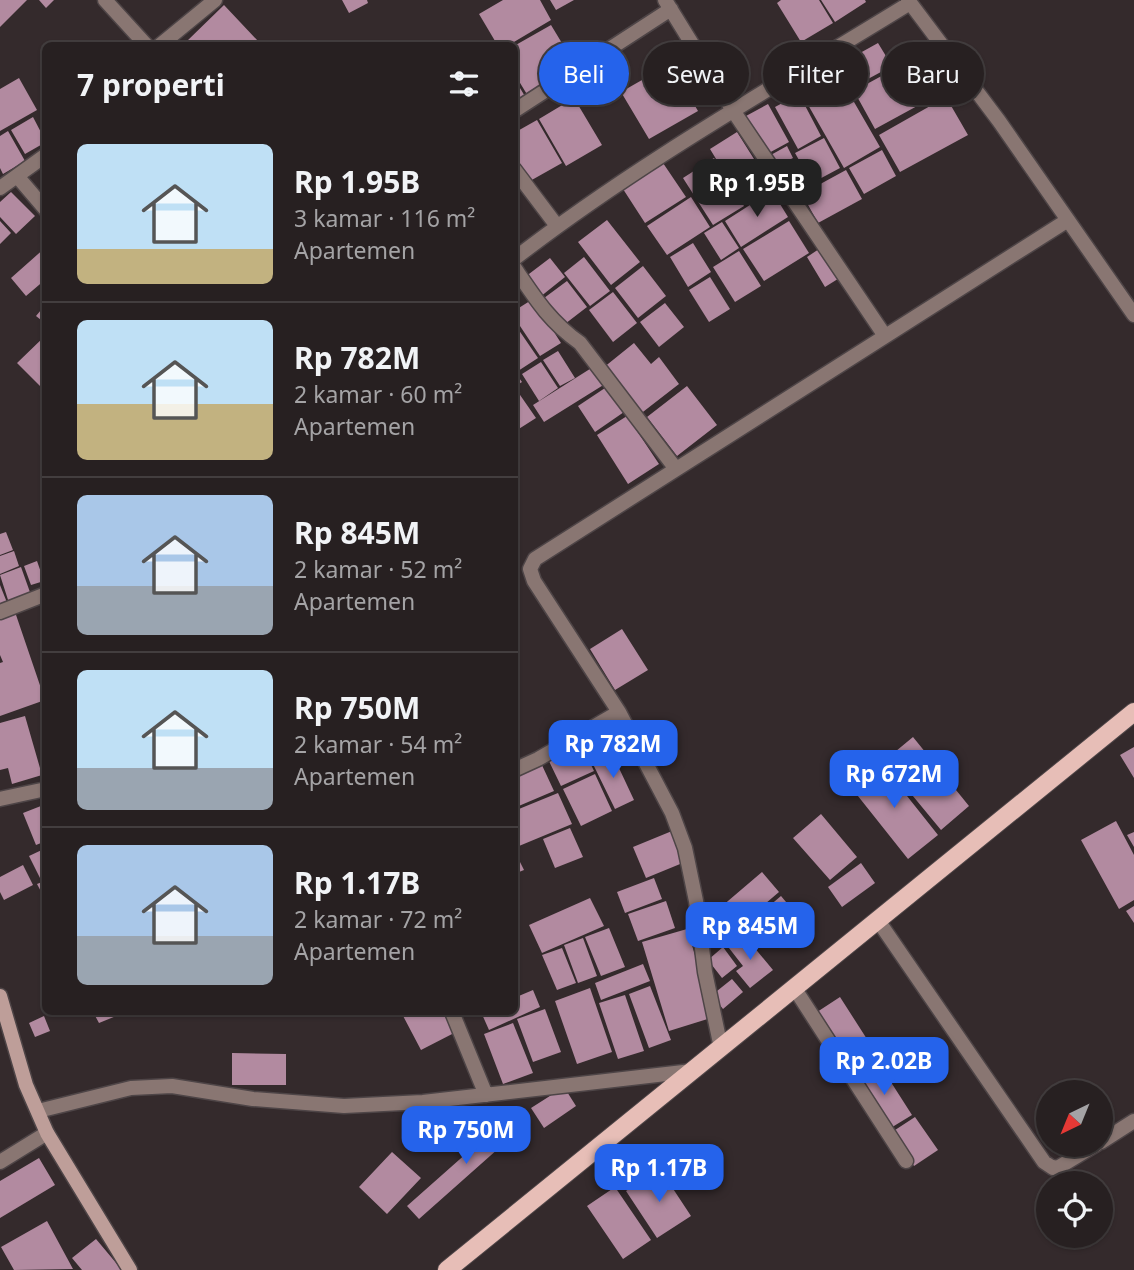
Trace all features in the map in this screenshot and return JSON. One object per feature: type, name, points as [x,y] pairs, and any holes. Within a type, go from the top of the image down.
[{"type":"main road","points":[[447,1270],[1134,712]]},
{"type":"main road","points":[[0,996],[26,1086],[47,1133],[130,1270]]},
{"type":"street","points":[[105,0],[143,42]]},
{"type":"street","points":[[164,42],[215,0]]},
{"type":"street","points":[[518,256],[627,178],[909,1],[999,121],[1134,315]]},
{"type":"street","points":[[518,108],[668,5],[734,112],[885,336]]},
{"type":"street","points":[[0,188],[42,158]]},
{"type":"street","points":[[518,174],[557,226]]},
{"type":"street","points":[[17,176],[42,205]]},
{"type":"street","points":[[721,1048],[705,972],[696,901],[685,848],[672,813],[619,712],[540,592],[530,569],[535,559],[1068,220]]},
{"type":"street","points":[[518,273],[559,329],[580,343],[676,469]]},
{"type":"street","points":[[0,612],[42,596]]},
{"type":"street","points":[[518,768],[619,712]]},
{"type":"street","points":[[0,799],[42,790]]},
{"type":"street","points":[[877,919],[1036,1150]]},
{"type":"street","points":[[795,989],[906,1161]]},
{"type":"street","points":[[454,1015],[486,1095]]},
{"type":"street","points":[[38,1111],[131,1088],[172,1086],[253,1099],[344,1106],[423,1102],[693,1071]]},
{"type":"street","points":[[1113,1134],[1134,1121]]},
{"type":"street","points":[[0,1162],[47,1133]]},
{"type":"street","points":[[1041,1157],[1053,1168],[1076,1157]]},
{"type":"building","points":[[0,0],[27,0],[0,27]]},
{"type":"building","points":[[39,0],[54,0],[46,8]]},
{"type":"building","points":[[342,0],[367,0],[368,3],[349,13]]},
{"type":"building","points":[[503,0],[540,0],[551,20],[514,42],[496,42],[479,14]]},
{"type":"building","points":[[550,0],[574,0],[556,10]]},
{"type":"building","points":[[781,0],[819,0],[833,23],[801,42],[777,3]]},
{"type":"building","points":[[821,0],[865,0],[866,2],[835,22]]},
{"type":"building","points":[[224,5],[258,41],[257,42],[186,42]]},
{"type":"building","points":[[551,25],[561,42],[539,42],[539,90],[528,96],[518,80],[518,44]]},
{"type":"building","points":[[878,43],[882,50],[882,71],[868,79],[868,49]]},
{"type":"building","points":[[882,76],[882,105],[919,105],[875,129],[862,105],[868,105],[868,83]]},
{"type":"building","points":[[19,78],[37,110],[0,131],[0,89]]},
{"type":"building","points":[[643,79],[643,105],[695,105],[698,111],[649,139],[629,105],[629,87]]},
{"type":"building","points":[[518,85],[526,98],[518,102]]},
{"type":"building","points":[[562,105],[578,105],[602,145],[566,166],[539,119]]},
{"type":"building","points":[[769,105],[789,142],[767,154],[746,116]]},
{"type":"building","points":[[805,105],[821,136],[798,149],[775,107]]},
{"type":"building","points":[[808,105],[856,105],[880,147],[844,168]]},
{"type":"building","points":[[932,105],[951,105],[968,135],[900,172],[879,135]]},
{"type":"building","points":[[33,117],[42,134],[42,144],[25,154],[11,130]]},
{"type":"building","points":[[537,120],[562,163],[530,181],[518,161],[518,131]]},
{"type":"building","points":[[8,131],[25,161],[3,174],[0,168],[0,136]]},
{"type":"building","points":[[737,132],[754,159],[727,177],[710,149]]},
{"type":"building","points":[[824,138],[840,168],[812,183],[795,153]]},
{"type":"building","points":[[787,146],[793,158],[775,167],[769,156]]},
{"type":"building","points":[[882,150],[896,176],[864,194],[849,168]]},
{"type":"building","points":[[714,158],[744,206],[713,225],[683,178]]},
{"type":"building","points":[[663,163],[686,197],[645,223],[623,189]]},
{"type":"building","points":[[755,163],[771,189],[746,205],[729,179]]},
{"type":"building","points":[[846,170],[862,199],[818,223],[802,194]]},
{"type":"building","points":[[772,191],[788,217],[741,247],[725,221]]},
{"type":"building","points":[[11,192],[35,216],[16,234],[0,217],[0,202]]},
{"type":"building","points":[[691,197],[710,227],[667,255],[647,226]]},
{"type":"building","points":[[607,220],[640,262],[611,285],[578,242]]},
{"type":"building","points":[[0,221],[11,233],[0,244]]},
{"type":"building","points":[[789,221],[809,253],[764,281],[743,249]]},
{"type":"building","points":[[722,222],[739,248],[721,260],[704,233]]},
{"type":"building","points":[[693,243],[711,272],[688,287],[670,257]]},
{"type":"building","points":[[822,247],[841,277],[825,287],[807,257]]},
{"type":"building","points":[[42,251],[42,282],[26,296],[11,278]]},
{"type":"building","points":[[739,251],[761,286],[735,302],[713,267]]},
{"type":"building","points":[[584,257],[610,291],[590,306],[564,273]]},
{"type":"building","points":[[550,258],[565,277],[540,297],[525,277]]},
{"type":"building","points":[[643,266],[666,296],[638,318],[615,288]]},
{"type":"building","points":[[710,277],[730,309],[709,322],[689,290]]},
{"type":"building","points":[[567,281],[587,307],[561,327],[540,301]]},
{"type":"building","points":[[613,292],[637,323],[613,342],[589,310]]},
{"type":"building","points":[[533,299],[561,343],[540,356],[518,323],[518,308]]},
{"type":"building","points":[[665,303],[684,327],[659,347],[640,322]]},
{"type":"building","points":[[42,309],[42,321],[36,316]]},
{"type":"building","points":[[518,329],[538,358],[518,371]]},
{"type":"building","points":[[42,339],[42,388],[17,363]]},
{"type":"building","points":[[634,343],[651,364],[659,357],[679,384],[639,415],[603,368]]},
{"type":"building","points":[[558,351],[575,378],[560,386],[543,360]]},
{"type":"building","points":[[541,362],[558,388],[539,401],[522,374]]},
{"type":"building","points":[[593,367],[605,384],[544,422],[533,405]]},
{"type":"building","points":[[608,386],[624,412],[595,432],[578,406]]},
{"type":"building","points":[[687,386],[717,425],[677,456],[647,417]]},
{"type":"building","points":[[518,392],[536,418],[518,429]]},
{"type":"building","points":[[627,416],[659,464],[628,484],[597,435]]},
{"type":"building","points":[[6,532],[13,550],[0,555],[0,534]]},
{"type":"building","points":[[14,551],[19,566],[0,574],[0,556]]},
{"type":"building","points":[[37,561],[42,582],[31,585],[24,566]]},
{"type":"building","points":[[21,567],[31,595],[9,603],[0,575]]},
{"type":"building","points":[[0,585],[8,605],[0,608]]},
{"type":"building","points":[[14,609],[42,691],[42,701],[0,716],[0,663],[3,662],[0,655],[0,614]]},
{"type":"building","points":[[622,629],[648,670],[615,690],[590,649]]},
{"type":"building","points":[[25,716],[42,775],[12,784],[8,768],[0,770],[0,723]]},
{"type":"building","points":[[913,737],[969,806],[941,830],[884,761]]},
{"type":"building","points":[[580,742],[594,771],[561,786],[547,757]]},
{"type":"building","points":[[1134,747],[1134,778],[1120,755]]},
{"type":"building","points":[[611,751],[634,800],[615,809],[591,760]]},
{"type":"building","points":[[880,762],[938,835],[908,859],[850,786]]},
{"type":"building","points":[[541,763],[554,791],[518,806],[518,772]]},
{"type":"building","points":[[595,774],[612,811],[581,826],[563,789]]},
{"type":"building","points":[[558,793],[572,824],[519,846],[518,809]]},
{"type":"building","points":[[42,806],[42,843],[36,845],[23,813]]},
{"type":"building","points":[[821,814],[857,857],[830,880],[793,838]]},
{"type":"building","points":[[1116,821],[1134,855],[1134,900],[1119,909],[1081,840]]},
{"type":"building","points":[[570,828],[583,857],[555,868],[543,839]]},
{"type":"building","points":[[672,831],[685,862],[646,878],[633,847]]},
{"type":"building","points":[[1134,832],[1134,847],[1127,835]]},
{"type":"building","points":[[42,850],[42,882],[29,856]]},
{"type":"building","points":[[518,858],[524,870],[518,872]]},
{"type":"building","points":[[861,863],[875,883],[842,907],[828,887]]},
{"type":"building","points":[[23,865],[33,885],[4,900],[0,892],[0,877]]},
{"type":"building","points":[[762,872],[779,892],[718,944],[701,924]]},
{"type":"building","points":[[654,878],[662,899],[625,913],[617,892]]},
{"type":"building","points":[[781,896],[797,915],[760,948],[743,928]]},
{"type":"building","points":[[590,898],[604,926],[542,953],[529,925]]},
{"type":"building","points":[[666,901],[675,928],[638,941],[628,914]]},
{"type":"building","points":[[1134,906],[1134,923],[1126,911]]},
{"type":"building","points":[[609,928],[625,967],[601,976],[585,937]]},
{"type":"building","points":[[687,929],[714,1017],[669,1031],[642,942]]},
{"type":"building","points":[[744,935],[773,970],[750,988],[736,971],[743,966],[729,948]]},
{"type":"building","points":[[583,938],[597,976],[578,983],[564,945]]},
{"type":"building","points":[[723,947],[737,966],[722,978],[708,960]]},
{"type":"building","points":[[562,948],[576,983],[557,990],[542,955]]},
{"type":"building","points":[[643,964],[650,981],[601,1000],[595,983]]},
{"type":"building","points":[[732,979],[743,992],[723,1009],[712,995]]},
{"type":"building","points":[[650,986],[671,1040],[649,1048],[629,994]]},
{"type":"building","points":[[590,988],[612,1052],[577,1064],[555,1001]]},
{"type":"building","points":[[533,990],[540,1007],[489,1030],[482,1015],[518,1015],[518,996]]},
{"type":"building","points":[[625,995],[644,1051],[618,1059],[599,1003]]},
{"type":"building","points":[[840,997],[881,1061],[855,1077],[814,1014]]},
{"type":"building","points":[[545,1009],[561,1052],[533,1062],[517,1019]]},
{"type":"building","points":[[95,1015],[119,1015],[99,1023]]},
{"type":"building","points":[[403,1015],[448,1015],[456,1032],[421,1050]]},
{"type":"building","points":[[44,1016],[50,1031],[35,1037],[29,1023]]},
{"type":"building","points":[[513,1023],[533,1073],[503,1084],[484,1034]]},
{"type":"building","points":[[232,1053],[286,1054],[286,1085],[232,1085]]},
{"type":"building","points":[[880,1065],[912,1115],[889,1129],[857,1080]]},
{"type":"building","points":[[564,1087],[576,1106],[544,1128],[531,1108]]},
{"type":"building","points":[[513,1112],[525,1125],[419,1219],[407,1206]]},
{"type":"building","points":[[915,1117],[938,1150],[914,1166],[892,1132]]},
{"type":"building","points":[[392,1152],[421,1178],[387,1214],[359,1187]]},
{"type":"building","points":[[39,1158],[55,1185],[0,1218],[0,1181]]},
{"type":"building","points":[[660,1169],[691,1216],[657,1238],[626,1191]]},
{"type":"building","points":[[615,1187],[651,1240],[623,1259],[587,1206]]},
{"type":"building","points":[[47,1221],[73,1269],[14,1270],[1,1247]]},
{"type":"building","points":[[96,1239],[122,1270],[82,1270],[72,1258]]}]
